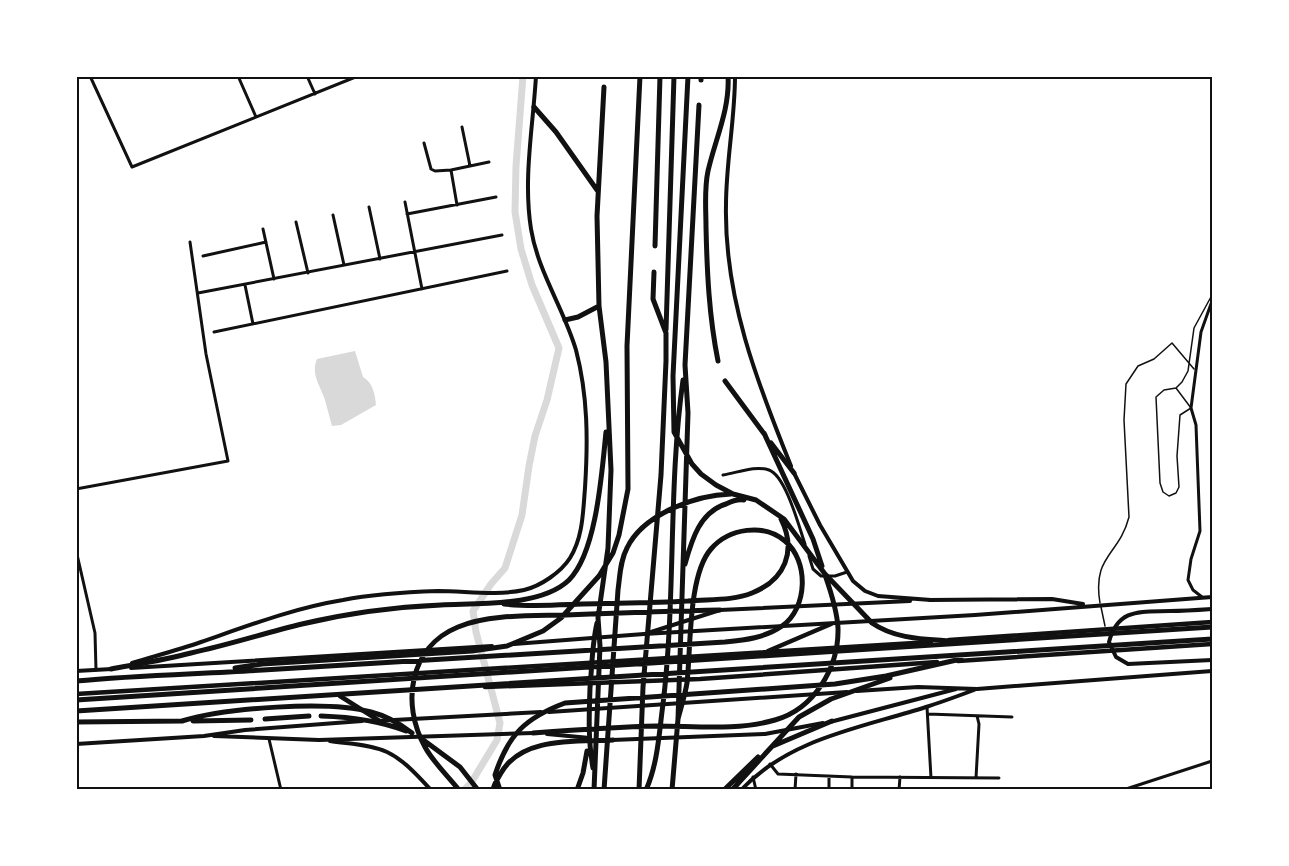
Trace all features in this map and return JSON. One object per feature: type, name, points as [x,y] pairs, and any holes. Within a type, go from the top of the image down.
[{"type":"highway","points":[[222,671],[262,664],[490,650],[526,640],[543,631],[561,618],[599,576],[613,553],[624,519],[628,489],[627,346],[640,76]]},
{"type":"highway","points":[[655,246],[660,76]]},
{"type":"highway","points":[[639,789],[643,687],[661,475],[674,76]]},
{"type":"highway","points":[[688,76],[673,376],[674,432],[692,464],[716,485],[733,494],[756,500],[784,519],[825,574],[863,615],[881,629],[902,636],[976,642]]},
{"type":"highway","points":[[718,361],[707,284],[705,194],[708,171],[725,106],[728,76]]},
{"type":"highway","points":[[577,789],[583,773],[588,745],[592,643],[608,549],[611,470],[606,362],[599,306],[597,190],[604,87]]},
{"type":"highway","points":[[646,789],[656,760],[668,661],[676,465],[685,365],[699,105]]},
{"type":"highway","points":[[534,106],[556,132],[597,190]]},
{"type":"highway","points":[[654,272],[653,299],[666,333]]},
{"type":"highway","points":[[565,320],[578,317],[599,306]]},
{"type":"highway","points":[[672,789],[678,719],[688,413],[685,365]]},
{"type":"highway","points":[[725,381],[794,473]]},
{"type":"highway","points":[[496,603],[549,592],[568,581],[580,564],[593,523],[608,415]]},
{"type":"highway","points":[[533,732],[623,727],[736,727],[776,720],[793,713],[809,700],[828,674],[835,653],[838,629],[836,610],[813,539],[764,433]]},
{"type":"highway","points":[[604,789],[618,590],[621,565],[627,547],[644,528],[676,507],[694,499],[733,494]]},
{"type":"highway","points":[[111,669],[191,654],[302,624],[398,607],[496,603],[531,606],[712,599],[750,594],[766,586],[779,575],[787,561],[789,544],[787,531],[781,519],[768,508],[747,501],[739,499],[714,507],[701,522],[682,573]]},
{"type":"highway","points":[[76,681],[222,671],[262,670],[657,646],[668,646],[680,645],[691,645],[748,640],[768,634],[784,625],[800,602],[802,569],[786,542],[772,533],[758,529],[742,530],[726,537],[711,549],[701,567],[695,590],[692,626],[691,637],[690,649],[687,684],[678,719]]},
{"type":"highway","points":[[459,789],[425,748],[411,705],[413,681],[420,663],[428,650],[442,637],[457,627],[485,620],[524,616],[720,610]]},
{"type":"highway","points":[[593,789],[600,646],[598,618]]},
{"type":"highway","points":[[765,652],[831,624]]},
{"type":"highway","points":[[76,700],[1212,625]]},
{"type":"highway","points":[[76,694],[1212,625]]},
{"type":"highway","points":[[76,712],[1212,639]]},
{"type":"highway","points":[[76,712],[486,687],[512,688],[816,672],[1212,644]]},
{"type":"highway","points":[[500,789],[495,776],[506,746],[526,723],[543,711],[565,703],[835,684],[906,672],[978,655]]},
{"type":"highway","points":[[732,789],[799,717],[831,699],[906,672]]},
{"type":"highway","points":[[340,696],[378,720]]},
{"type":"highway","points":[[182,721],[254,710],[335,707],[360,709],[386,717],[412,733],[460,767],[483,789]]},
{"type":"highway","points":[[265,719],[309,716]]},
{"type":"highway","points":[[321,716],[375,721],[412,733]]},
{"type":"highway","points":[[76,722],[251,720]]},
{"type":"highway","points":[[724,789],[772,746],[832,721]]},
{"type":"highway","points":[[493,789],[505,764],[538,746],[613,740]]},
{"type":"highway","points":[[588,745],[593,771],[593,789]]},
{"type":"highway","points":[[460,767],[478,789]]},
{"type":"main road","points":[[111,669],[197,644],[272,617],[343,599],[436,591],[525,590],[545,581],[560,570],[574,551],[582,525],[587,423],[584,387],[576,351],[537,254],[531,232],[528,202],[536,76]]},
{"type":"main road","points":[[735,76],[726,208],[730,260],[740,324],[759,387],[794,473],[820,525],[853,581],[865,591],[878,596],[931,600]]},
{"type":"main road","points":[[76,671],[494,646],[1212,597]]},
{"type":"main road","points":[[644,634],[720,610],[931,600],[1052,599],[1090,606]]},
{"type":"main road","points":[[1212,609],[1130,614],[1116,624],[1109,642],[1116,657],[1128,664],[1212,660]]},
{"type":"main road","points":[[76,744],[204,736],[245,730],[378,720],[918,687],[977,688],[1212,671]]},
{"type":"main road","points":[[204,736],[319,740],[533,732],[613,740],[765,734],[832,721],[962,688]]},
{"type":"main road","points":[[741,789],[770,764],[804,745],[927,707],[977,688]]},
{"type":"main road","points":[[319,740],[367,746],[386,752],[411,770],[431,789]]},
{"type":"street","points":[[90,76],[132,167],[358,76]]},
{"type":"street","points":[[238,76],[256,117]]},
{"type":"street","points":[[307,76],[315,94]]},
{"type":"street","points":[[462,127],[471,166]]},
{"type":"street","points":[[424,143],[431,169],[435,171],[489,162]]},
{"type":"street","points":[[451,170],[457,205]]},
{"type":"street","points":[[407,214],[496,197]]},
{"type":"street","points":[[405,202],[422,289]]},
{"type":"street","points":[[369,207],[380,259]]},
{"type":"street","points":[[333,215],[344,266]]},
{"type":"street","points":[[296,222],[308,273]]},
{"type":"street","points":[[263,229],[274,279]]},
{"type":"street","points":[[198,293],[502,235]]},
{"type":"street","points":[[76,489],[228,461],[206,354],[190,242]]},
{"type":"street","points":[[202,256],[266,242]]},
{"type":"street","points":[[214,332],[507,271]]},
{"type":"street","points":[[244,285],[253,324]]},
{"type":"street","points":[[1202,597],[1193,590],[1188,580],[1191,559],[1200,531],[1196,425],[1191,408],[1201,332],[1212,301]]},
{"type":"street","points":[[723,475],[759,469],[768,469],[773,472],[785,489],[817,574],[826,578],[847,572]]},
{"type":"street","points":[[76,550],[95,633],[96,670]]},
{"type":"street","points":[[927,707],[931,778]]},
{"type":"street","points":[[928,714],[1012,717]]},
{"type":"street","points":[[976,778],[979,724],[977,716]]},
{"type":"street","points":[[268,738],[280,789]]},
{"type":"street","points":[[1123,789],[1212,761]]},
{"type":"street","points":[[770,764],[778,774],[999,778]]},
{"type":"street","points":[[795,789],[796,774]]},
{"type":"street","points":[[829,776],[829,789]]},
{"type":"street","points":[[753,777],[756,789]]},
{"type":"street","points":[[852,777],[852,789]]},
{"type":"street","points":[[899,789],[900,777]]},
{"type":"lane","points":[[1176,388],[1191,408],[1180,415],[1177,456],[1179,487],[1176,494],[1169,496],[1163,492],[1160,483],[1156,397],[1164,390],[1176,388],[1186,375],[1193,333],[1212,295]]},
{"type":"lane","points":[[1109,642],[1098,580],[1102,563],[1126,528],[1129,517],[1125,384],[1133,371],[1154,359],[1172,343],[1195,371]]},
{"type":"shaded area","points":[[355,351],[363,377],[373,389],[376,405],[341,425],[332,426],[316,378],[315,364],[317,359]]},
{"type":"waterway","points":[[464,790],[471,783],[497,740],[500,723],[476,632],[473,611],[505,568],[522,515],[535,436],[547,400],[559,348],[532,285],[521,249],[515,212],[523,76]]}]
